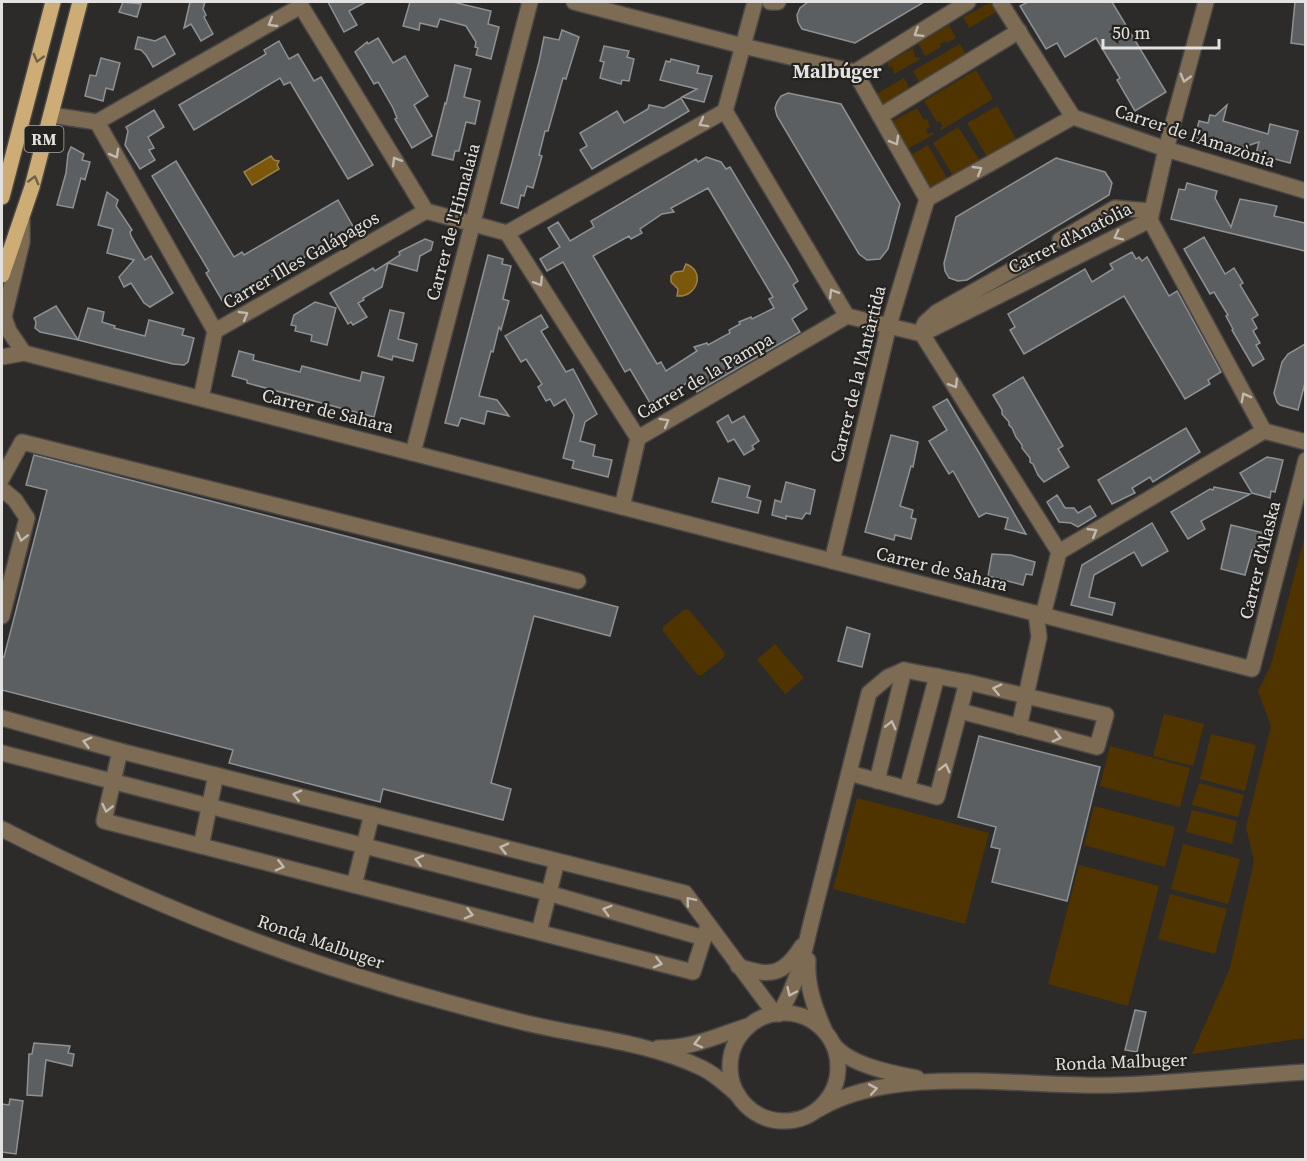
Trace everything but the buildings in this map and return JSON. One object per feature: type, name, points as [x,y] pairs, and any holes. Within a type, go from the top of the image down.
[{"type":"main road","name":"RM","points":[[2,197],[53,2]]},
{"type":"main road","name":"RM","points":[[2,275],[22,218],[80,2]]},
{"type":"street","name":"Carrer de l'Himalaia","points":[[413,453],[530,2]]},
{"type":"street","points":[[574,2],[743,46],[855,72],[968,2]]},
{"type":"street","points":[[51,115],[97,122],[302,4],[426,211],[507,233],[725,111],[755,2]]},
{"type":"street","points":[[770,2],[778,2]]},
{"type":"street","points":[[855,72],[927,198],[1074,117],[1000,2]]},
{"type":"street","points":[[1060,240],[1115,208],[1150,215],[1206,2]]},
{"type":"street","points":[[880,116],[1019,31]]},
{"type":"street","points":[[725,111],[847,316],[921,334],[1059,552],[1019,727]]},
{"type":"street","name":"Carrer de l'Amazònia","points":[[1074,117],[1166,149],[1305,191]]},
{"type":"street","name":"Carrer Illes Galápagos","points":[[97,122],[215,331],[426,211]]},
{"type":"street","name":"Carrer de la l'Antàrtida","points":[[832,561],[889,325],[927,198]]},
{"type":"street","name":"Carrer d'Anatòlia","points":[[921,334],[1150,215],[1264,431]]},
{"type":"street","points":[[22,218],[22,242],[4,317],[9,332],[24,353]]},
{"type":"street","name":"Carrer de la Pampa","points":[[507,233],[638,438],[847,316]]},
{"type":"street","points":[[921,334],[925,323],[937,312],[1028,261]]},
{"type":"street","points":[[201,398],[215,331]]},
{"type":"street","name":"Carrer de Sahara","points":[[2,357],[24,353],[1252,669]]},
{"type":"street","points":[[1059,552],[1264,431],[1305,442]]},
{"type":"street","points":[[622,507],[638,438]]},
{"type":"street","points":[[2,478],[22,442],[578,581]]},
{"type":"street","name":"Carrer d'Alaska","points":[[1252,669],[1305,460]]},
{"type":"street","points":[[2,489],[15,500],[27,518],[2,616]]},
{"type":"street","points":[[877,781],[904,670]]},
{"type":"street","points":[[777,1014],[797,979],[869,693],[888,677],[904,670],[967,682],[1106,715],[1097,747],[960,711]]},
{"type":"street","points":[[907,789],[937,676]]},
{"type":"street","points":[[849,773],[938,797],[967,682]]},
{"type":"street","points":[[2,718],[120,751],[685,893],[706,931],[777,1014]]},
{"type":"street","points":[[120,751],[104,821],[693,972],[706,931]]},
{"type":"street","points":[[2,753],[548,893],[706,931]]},
{"type":"street","points":[[201,846],[216,775]]},
{"type":"street","points":[[354,885],[372,814]]},
{"type":"street","name":"Ronda Malbuger","points":[[2,829],[53,855],[236,934],[358,977],[526,1023],[643,1048],[701,1067],[738,1095]]},
{"type":"street","points":[[539,932],[557,861]]},
{"type":"street","points":[[738,966],[762,972],[780,972],[796,957],[810,927]]},
{"type":"street","points":[[810,927],[808,981],[816,1012],[828,1037],[836,1055],[838,1070],[835,1084],[819,1109],[795,1120],[775,1120],[756,1114],[738,1095],[732,1082],[730,1069],[732,1056],[736,1043],[750,1026],[760,1019],[777,1014],[798,1016],[808,1019],[828,1037]]},
{"type":"street","name":"Ronda Malbuger","points":[[643,1048],[688,1046],[750,1026]]},
{"type":"street","name":"Ronda Malbuger","points":[[828,1037],[837,1050],[874,1068],[938,1081]]},
{"type":"street","name":"Ronda Malbuger","points":[[819,1109],[832,1101],[856,1092],[938,1081],[1113,1085],[1305,1072]]},
{"type":"shaded area","points":[[991,2],[998,11],[969,28],[963,17]]},
{"type":"shaded area","points":[[949,25],[956,38],[947,43],[945,41],[940,44],[941,47],[925,56],[918,43]]},
{"type":"shaded area","points":[[960,44],[967,56],[920,84],[913,71]]},
{"type":"shaded area","points":[[913,48],[915,58],[920,59],[894,74],[892,66],[889,67],[887,63]]},
{"type":"shaded area","points":[[976,70],[993,99],[941,130],[943,126],[940,121],[937,122],[924,101]]},
{"type":"shaded area","points":[[904,78],[910,90],[879,107],[873,96]]},
{"type":"shaded area","points":[[997,106],[1016,139],[987,157],[967,123]]},
{"type":"shaded area","points":[[917,108],[924,120],[927,119],[930,127],[926,129],[928,134],[933,132],[934,134],[904,151],[889,123]]},
{"type":"shaded area","points":[[958,127],[980,161],[954,177],[933,143]]},
{"type":"shaded area","points":[[928,145],[948,180],[929,192],[908,157]]},
{"type":"shaded area","points":[[271,156],[274,160],[279,161],[277,165],[279,169],[252,185],[244,172]]},
{"type":"shaded area","points":[[686,264],[696,272],[696,283],[690,293],[677,296],[678,289],[671,282],[671,276],[675,272],[683,271]]},
{"type":"shaded area","points":[[1305,535],[1305,1038],[1192,1054],[1230,968],[1254,861],[1246,827],[1271,726],[1258,691],[1271,665]]},
{"type":"shaded area","points":[[685,609],[689,610],[725,653],[724,657],[702,675],[698,675],[663,631],[663,627]]},
{"type":"shaded area","points":[[775,644],[804,678],[785,694],[757,660]]},
{"type":"shaded area","points":[[1164,714],[1204,724],[1193,766],[1153,756]]},
{"type":"shaded area","points":[[1211,734],[1256,745],[1245,791],[1200,779]]},
{"type":"shaded area","points":[[1110,746],[1190,768],[1180,807],[1100,786]]},
{"type":"shaded area","points":[[1199,783],[1244,795],[1238,817],[1192,805]]},
{"type":"shaded area","points":[[857,798],[989,833],[965,924],[833,889]]},
{"type":"shaded area","points":[[1094,806],[1175,827],[1165,867],[1084,845]]},
{"type":"shaded area","points":[[1192,810],[1237,821],[1232,844],[1186,832]]},
{"type":"shaded area","points":[[1183,844],[1240,859],[1228,904],[1171,889]]},
{"type":"shaded area","points":[[1079,865],[1159,886],[1128,1006],[1048,984]]},
{"type":"shaded area","points":[[1170,894],[1227,909],[1215,954],[1158,939]]},
{"type":"district","name":"Malbúger","points":[[837,71]]}]
